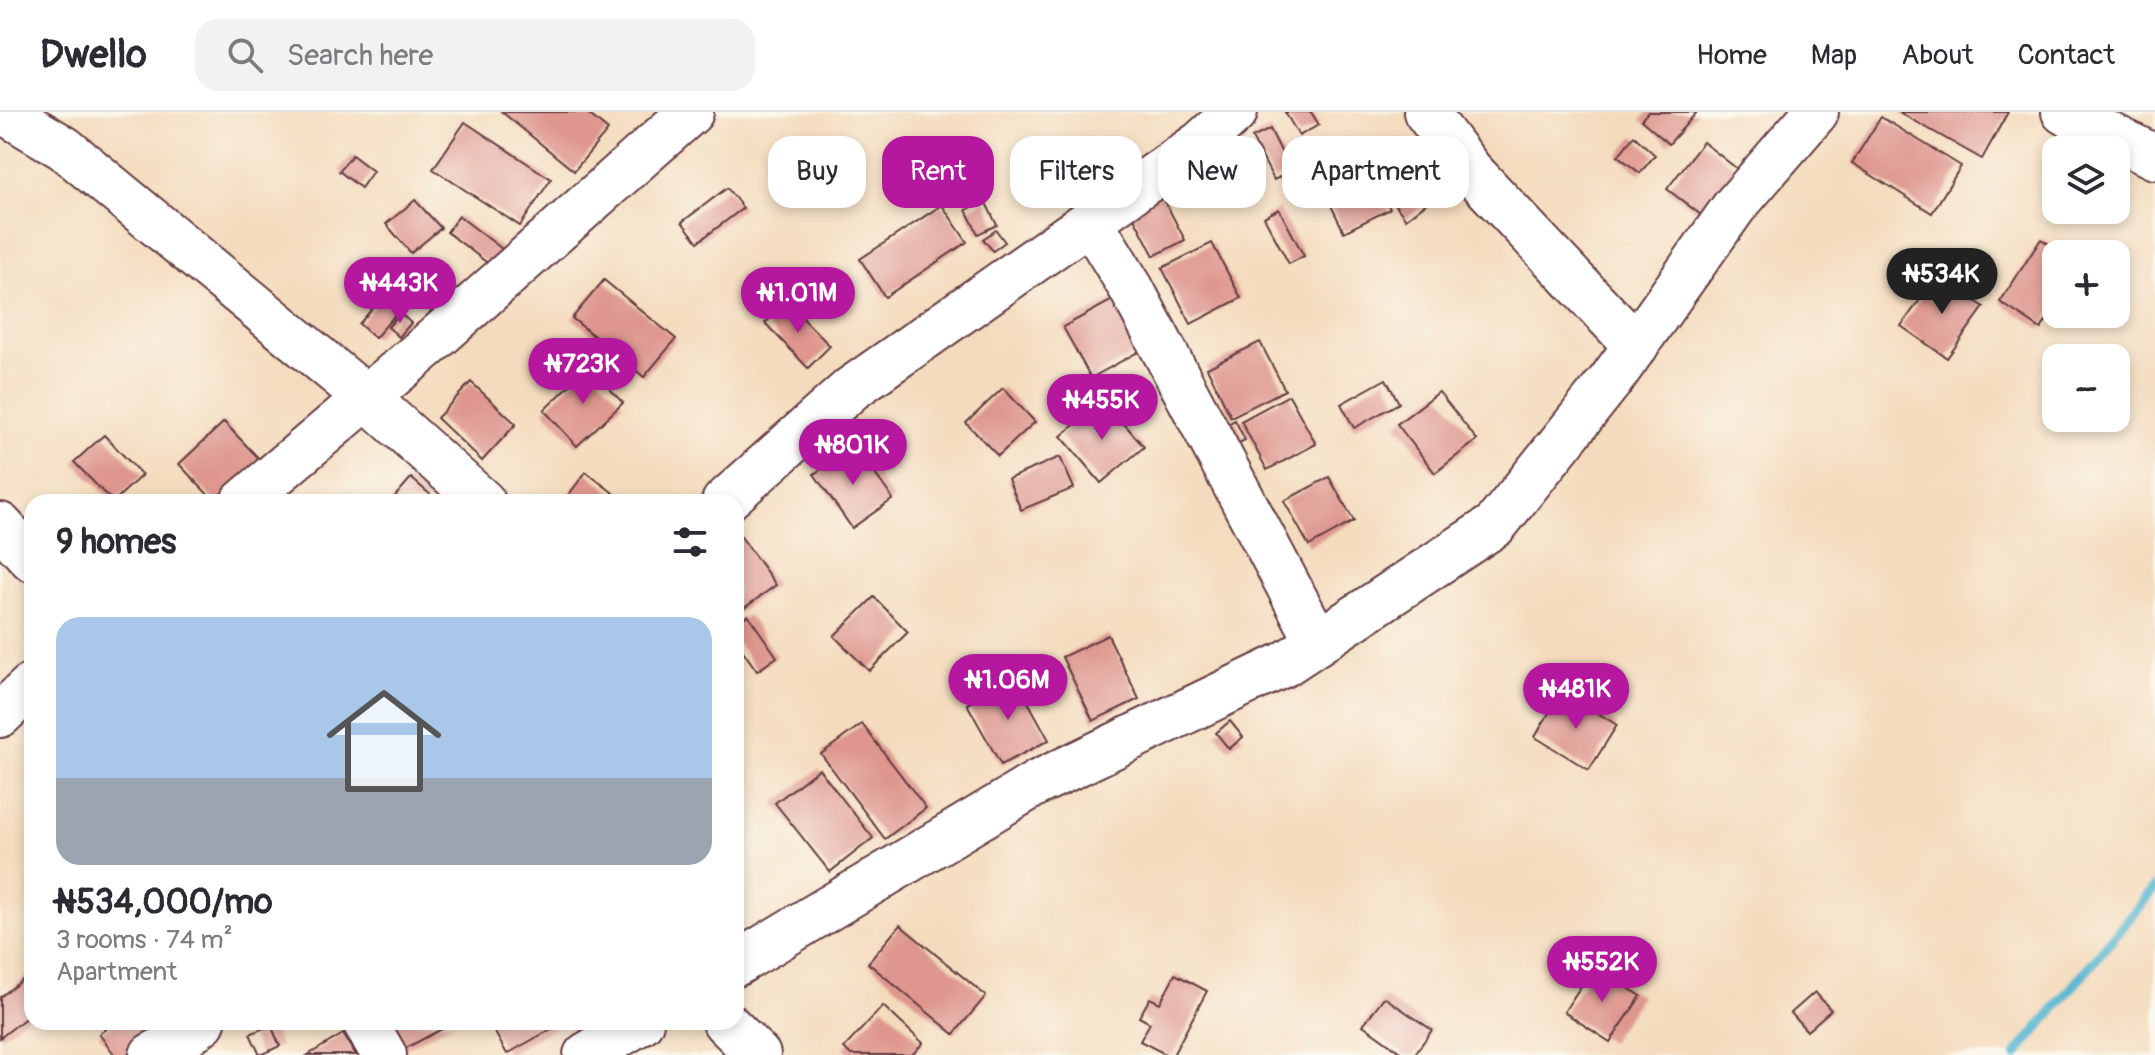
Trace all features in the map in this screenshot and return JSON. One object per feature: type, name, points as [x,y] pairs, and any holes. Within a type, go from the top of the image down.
[{"type":"street","points":[[4,112],[64,148],[367,398],[474,494]]},
{"type":"street","points":[[253,494],[367,398],[691,112]]},
{"type":"street","points":[[733,494],[851,389],[1201,143],[1235,112]]},
{"type":"street","points":[[1426,112],[1470,170],[1636,346]]},
{"type":"street","points":[[744,959],[1037,783],[1285,664],[1495,525],[1636,346],[1734,207],[1816,112]]},
{"type":"street","points":[[2064,112],[2155,157]]},
{"type":"street","points":[[1090,221],[1131,288],[1318,642]]},
{"type":"street","points":[[0,525],[24,550]]},
{"type":"street","points":[[0,715],[24,692]]},
{"type":"street","points":[[152,1055],[193,1030]]},
{"type":"street","points":[[370,1030],[384,1055]]},
{"type":"street","points":[[586,1055],[628,1030]]},
{"type":"street","points":[[733,1030],[758,1055]]},
{"type":"building","points":[[502,112],[586,112],[608,130],[574,171]]},
{"type":"building","points":[[1285,112],[1311,112],[1319,125],[1299,136]]},
{"type":"building","points":[[1648,112],[1697,112],[1669,144],[1641,120]]},
{"type":"building","points":[[1899,112],[2008,112],[1982,159]]},
{"type":"building","points":[[1881,117],[1961,166],[1932,213],[1852,163]]},
{"type":"building","points":[[465,122],[551,179],[520,226],[433,169]]},
{"type":"building","points":[[1270,129],[1282,153],[1282,176],[1274,180],[1266,165],[1266,136],[1256,136]]},
{"type":"building","points":[[1634,136],[1655,155],[1640,173],[1618,156]]},
{"type":"building","points":[[1703,142],[1741,172],[1705,218],[1667,189]]},
{"type":"building","points":[[352,155],[373,171],[361,188],[339,171]]},
{"type":"building","points":[[727,188],[743,208],[698,242],[682,222]]},
{"type":"building","points":[[1158,193],[1158,208],[1168,208],[1185,240],[1154,256],[1129,208],[1142,208],[1142,201]]},
{"type":"building","points":[[415,200],[441,228],[411,253],[386,224]]},
{"type":"building","points":[[937,208],[944,208],[967,242],[885,297],[860,259]]},
{"type":"building","points":[[988,208],[997,225],[978,234],[966,210]]},
{"type":"building","points":[[1332,208],[1390,208],[1390,209],[1344,232]]},
{"type":"building","points":[[1397,208],[1420,208],[1406,219]]},
{"type":"building","points":[[1279,209],[1304,256],[1289,264],[1264,217]]},
{"type":"building","points":[[459,216],[506,252],[494,268],[447,232]]},
{"type":"building","points":[[996,230],[1005,242],[993,251],[983,239]]},
{"type":"building","points":[[2041,239],[2043,240],[2041,329],[2000,302]]},
{"type":"building","points":[[1212,243],[1241,298],[1191,324],[1162,268]]},
{"type":"building","points":[[1938,275],[1984,307],[1947,358],[1901,326]]},
{"type":"building","points":[[604,280],[676,339],[644,377],[572,318]]},
{"type":"building","points":[[392,286],[408,300],[375,338],[359,324]]},
{"type":"building","points":[[1116,298],[1145,348],[1091,378],[1063,327]]},
{"type":"building","points":[[787,302],[830,346],[808,368],[765,323]]},
{"type":"building","points":[[400,313],[411,323],[399,337],[388,327]]},
{"type":"building","points":[[1260,342],[1285,390],[1231,417],[1207,368]]},
{"type":"building","points":[[589,367],[623,403],[577,446],[544,410]]},
{"type":"building","points":[[1386,379],[1399,403],[1354,428],[1341,404]]},
{"type":"building","points":[[471,382],[516,424],[482,461],[437,418]]},
{"type":"building","points":[[1003,388],[1035,422],[998,456],[966,423]]},
{"type":"building","points":[[1439,392],[1477,440],[1435,473],[1397,424]]},
{"type":"building","points":[[1289,395],[1316,444],[1267,470],[1241,421]]},
{"type":"building","points":[[1104,400],[1144,447],[1101,483],[1061,436]]},
{"type":"building","points":[[1235,420],[1245,440],[1229,448],[1219,429]]},
{"type":"building","points":[[224,422],[264,464],[232,494],[207,494],[179,464]]},
{"type":"building","points":[[104,435],[142,475],[122,494],[105,494],[74,462]]},
{"type":"building","points":[[855,446],[893,499],[852,528],[814,474]]},
{"type":"building","points":[[1060,457],[1074,488],[1021,510],[1008,479]]},
{"type":"building","points":[[586,472],[615,494],[569,494]]},
{"type":"building","points":[[1329,477],[1354,521],[1309,546],[1284,501]]},
{"type":"building","points":[[411,478],[430,494],[397,494]]},
{"type":"building","points":[[744,541],[776,585],[744,608]]},
{"type":"building","points":[[874,597],[908,632],[869,671],[834,636]]},
{"type":"building","points":[[748,615],[777,657],[757,671],[744,652],[744,618]]},
{"type":"building","points":[[1108,635],[1139,699],[1093,721],[1062,657]]},
{"type":"building","points":[[1015,678],[1049,740],[1001,765],[967,704]]},
{"type":"building","points":[[1562,691],[1617,725],[1589,770],[1535,737]]},
{"type":"building","points":[[1230,721],[1243,737],[1229,749],[1216,733]]},
{"type":"building","points":[[862,724],[926,808],[885,839],[821,754]]},
{"type":"building","points":[[819,769],[873,838],[830,872],[775,803]]},
{"type":"building","points":[[900,925],[986,996],[954,1034],[868,963]]},
{"type":"building","points":[[1594,966],[1641,996],[1610,1042],[1564,1012]]},
{"type":"building","points":[[1175,974],[1207,991],[1173,1055],[1167,1055],[1140,1041],[1150,1023],[1139,1017],[1150,998],[1160,1003]]},
{"type":"building","points":[[24,979],[24,1019],[0,1038],[0,997]]},
{"type":"building","points":[[1815,992],[1831,1010],[1807,1031],[1791,1013]]},
{"type":"building","points":[[1384,997],[1432,1030],[1414,1055],[1405,1055],[1363,1025]]},
{"type":"building","points":[[883,1006],[923,1043],[912,1055],[851,1055],[844,1048]]},
{"type":"building","points":[[104,1030],[160,1030],[126,1055],[115,1055],[99,1034]]},
{"type":"building","points":[[273,1030],[280,1046],[260,1055],[250,1034]]},
{"type":"building","points":[[382,1030],[440,1030],[395,1054]]},
{"type":"building","points":[[494,1030],[550,1030],[507,1054]]},
{"type":"building","points":[[343,1034],[356,1055],[308,1055]]},
{"type":"waterway","points":[[2016,1055],[2155,887]]}]
